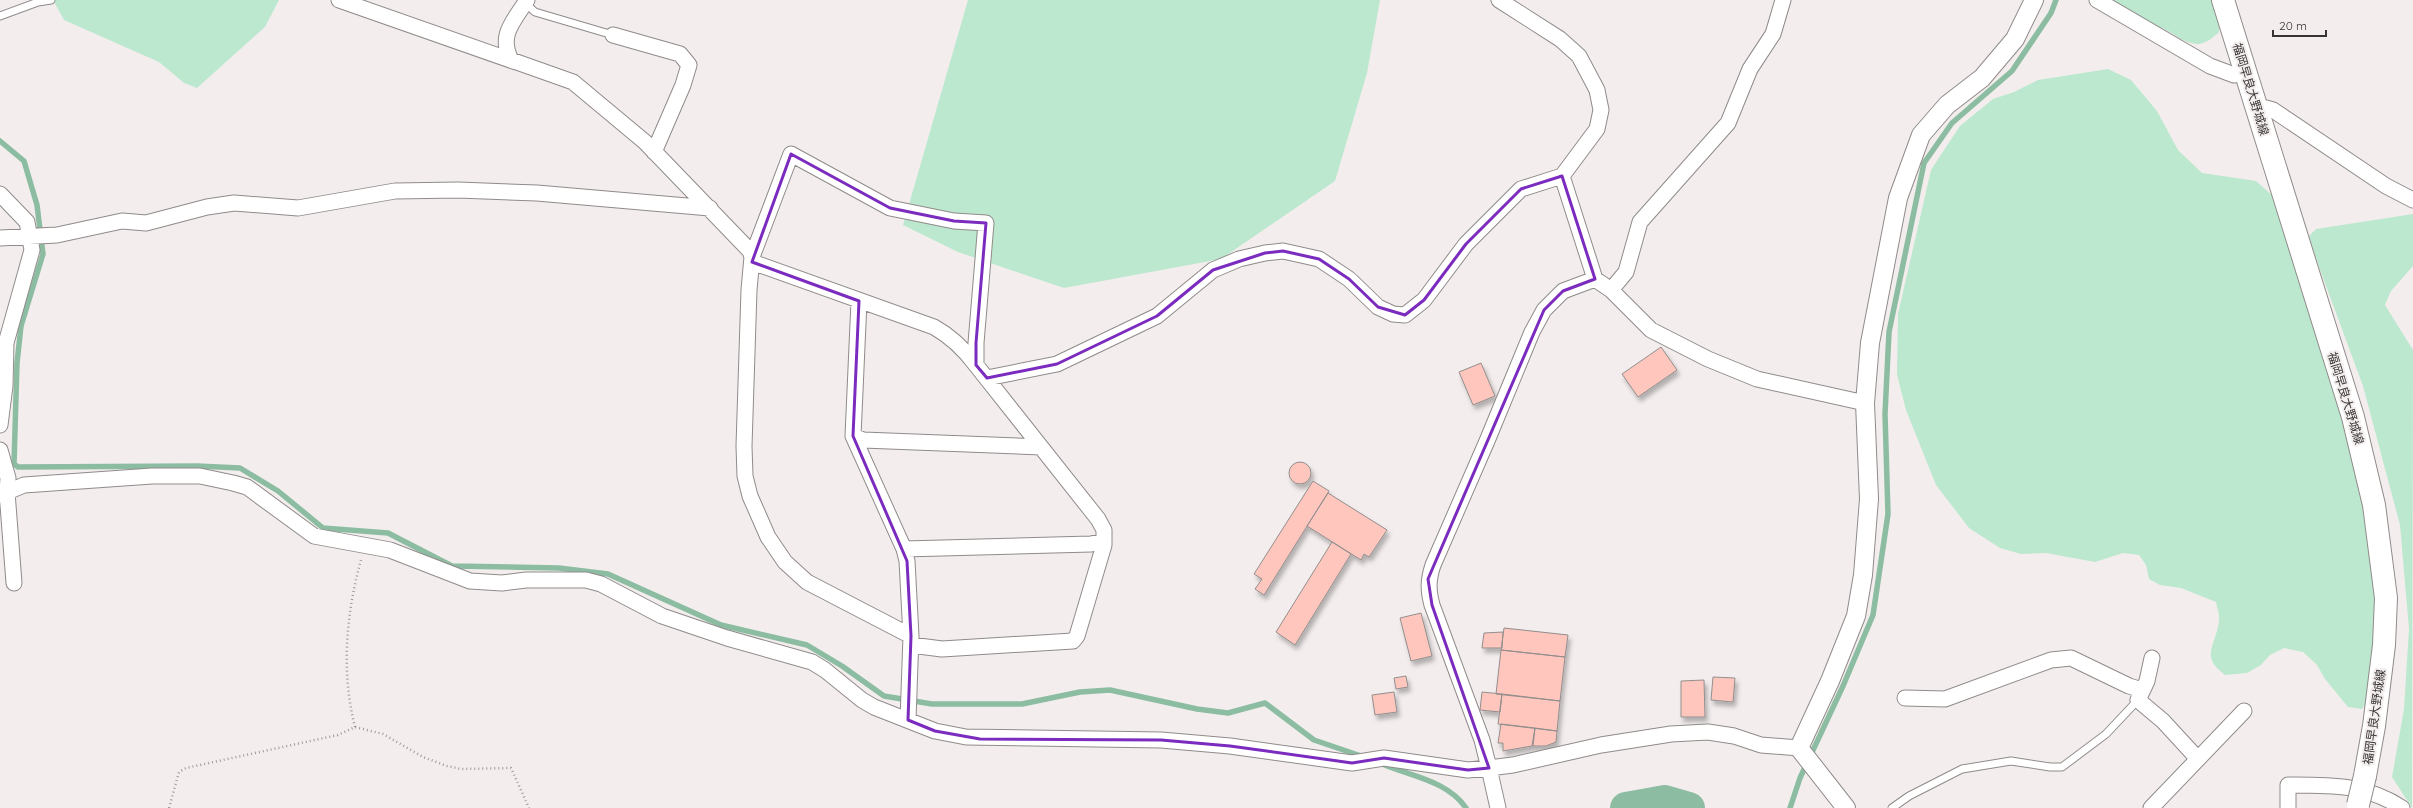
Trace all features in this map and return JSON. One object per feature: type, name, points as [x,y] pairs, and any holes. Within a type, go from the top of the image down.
[{"type":"main road","name":"福岡早良大野城線","points":[[2223,0],[2353,417],[2374,504],[2380,541],[2386,598],[2384,645],[2374,726],[2358,806]]},
{"type":"street","points":[[339,0],[573,82],[654,152],[744,244],[752,260],[859,301],[934,327],[948,335],[962,347],[976,365],[987,378],[1098,519],[1104,530],[1104,541],[1077,636],[1072,641],[942,649],[911,640],[807,582],[785,562],[768,537],[759,518],[745,476],[746,354],[752,260],[791,154],[890,208],[936,218],[986,223],[976,343],[976,365]]},
{"type":"street","points":[[987,378],[1057,364],[1156,316],[1213,270],[1240,259],[1265,253],[1283,251],[1319,259],[1349,279],[1378,307],[1393,314],[1405,315],[1424,300],[1466,244],[1521,189],[1562,176],[1596,129],[1601,110],[1597,90],[1579,56],[1560,39],[1499,0]]},
{"type":"street","points":[[1611,290],[1626,272],[1640,222],[1728,122],[1750,69],[1773,34],[1782,0]]},
{"type":"street","points":[[1799,748],[1830,681],[1856,616],[1863,574],[1869,499],[1865,403],[1870,343],[1898,198],[1910,160],[1921,135],[1947,104],[1982,78],[2015,39],[2034,0]]},
{"type":"street","points":[[2097,0],[2210,66],[2234,75],[2246,72]]},
{"type":"street","points":[[518,63],[511,60],[505,40],[506,34],[526,2]]},
{"type":"street","points":[[613,35],[680,54],[686,58],[689,65],[654,152]]},
{"type":"street","points":[[2258,110],[2266,108],[2273,110],[2386,186],[2413,200]]},
{"type":"street","points":[[1562,176],[1595,279],[1611,290],[1651,330],[1708,359],[1757,379],[1865,403]]},
{"type":"street","points":[[0,238],[31,237],[80,231],[122,221],[146,223],[207,207],[234,203],[298,208],[395,191],[458,190],[537,193],[710,208]]},
{"type":"street","points":[[0,194],[28,222],[32,250],[6,343],[5,386],[0,424]]},
{"type":"street","points":[[1498,808],[1482,740],[1432,605],[1428,592],[1428,579],[1432,565],[1488,441],[1520,360],[1544,310],[1563,291],[1595,279]]},
{"type":"street","points":[[859,301],[853,436],[904,549],[907,561],[911,640],[908,720]]},
{"type":"street","points":[[853,436],[863,440],[1041,447]]},
{"type":"street","points":[[0,450],[8,478],[3,493],[14,583]]},
{"type":"street","points":[[3,493],[24,485],[152,476],[200,476],[247,487],[314,536],[343,542],[365,544],[404,555],[470,581],[502,583],[526,580],[586,580],[601,584],[662,616],[727,638],[812,662],[826,670],[862,700],[908,720],[935,731],[980,739],[1161,740],[1230,746],[1352,763],[1384,758],[1490,773],[1513,765],[1600,745],[1670,734],[1708,732],[1734,736],[1761,744],[1799,748],[1846,808]]},
{"type":"street","points":[[904,549],[1091,544],[1104,541]]},
{"type":"street","points":[[1905,698],[1945,699],[2051,660],[2071,658],[2129,686],[2140,695],[2198,759]]},
{"type":"street","points":[[2140,695],[2152,658]]},
{"type":"street","points":[[2151,808],[2244,711]]},
{"type":"street","points":[[2288,808],[2288,785],[2340,784],[2387,798],[2402,808]]},
{"type":"lane","points":[[0,16],[38,2],[51,0]]},
{"type":"lane","points":[[526,2],[535,12],[613,35]]},
{"type":"lane","points":[[1892,808],[1909,796],[1962,769],[2011,761],[2050,767],[2062,767],[2106,734],[2140,695]]},
{"type":"path","points":[[355,727],[346,682],[348,631],[357,574],[365,544]]},
{"type":"path","points":[[169,808],[179,772],[186,768],[338,735],[355,727],[383,734],[429,760],[447,766],[461,769],[511,768],[528,808]]},
{"type":"highlighted area","points":[[791,154],[890,208],[954,221],[986,223],[976,343],[976,365],[987,378],[1057,364],[1157,316],[1213,270],[1265,253],[1283,251],[1319,259],[1349,279],[1378,307],[1405,315],[1424,300],[1466,244],[1521,189],[1562,176],[1595,279],[1563,291],[1544,310],[1428,579],[1432,605],[1489,768],[1468,770],[1384,758],[1352,763],[1230,746],[1161,740],[980,739],[935,731],[908,720],[911,636],[907,561],[853,436],[859,301],[752,262]]},
{"type":"green space","points":[[53,0],[279,0],[265,27],[197,88],[184,83],[159,62],[64,20]]},
{"type":"green space","points":[[968,0],[1380,0],[1367,73],[1335,181],[1221,259],[1064,288],[958,252],[903,225]]},
{"type":"green space","points":[[2092,0],[2213,0],[2219,23],[2219,32],[2204,43],[2193,44],[2184,41],[2156,26],[2113,18],[2096,8]]},
{"type":"green space","points":[[2108,69],[2131,80],[2157,111],[2178,150],[2202,173],[2256,181],[2273,196],[2344,416],[2371,521],[2378,599],[2370,697],[2362,709],[2348,707],[2325,679],[2317,665],[2303,652],[2284,648],[2270,655],[2261,665],[2247,673],[2225,675],[2217,668],[2211,656],[2211,650],[2219,621],[2216,602],[2181,588],[2160,585],[2149,579],[2146,565],[2139,555],[2123,553],[2095,562],[2046,553],[2021,554],[2000,548],[1969,528],[1936,485],[1906,410],[1897,375],[1898,314],[1931,170],[1960,126],[1993,99],[2014,92],[2038,80]]},
{"type":"green space","points":[[2413,214],[2413,266],[2391,291],[2385,305],[2413,350],[2412,808],[2392,777],[2404,709],[2409,629],[2400,525],[2363,386],[2308,237],[2316,229]]},
{"type":"building","points":[[1661,347],[1677,370],[1638,397],[1622,374]]},
{"type":"building","points":[[1481,363],[1495,396],[1473,405],[1459,372]]},
{"type":"building","points":[[1296,462],[1304,462],[1311,469],[1311,477],[1304,484],[1296,484],[1289,477],[1289,469]]},
{"type":"building","points":[[1313,481],[1329,491],[1264,595],[1255,589],[1262,579],[1254,574]]},
{"type":"building","points":[[1328,493],[1387,530],[1369,557],[1364,554],[1361,560],[1307,526]]},
{"type":"building","points":[[1332,542],[1351,554],[1295,645],[1276,632]]},
{"type":"building","points":[[1421,613],[1432,656],[1411,661],[1400,618]]},
{"type":"building","points":[[1504,628],[1568,635],[1565,657],[1501,650]]},
{"type":"building","points":[[1503,632],[1502,648],[1482,648],[1484,633]]},
{"type":"building","points":[[1501,650],[1565,657],[1560,701],[1496,694]]},
{"type":"building","points":[[1406,676],[1408,687],[1396,689],[1394,678]]},
{"type":"building","points":[[1713,677],[1735,678],[1733,702],[1711,700]]},
{"type":"building","points":[[1704,680],[1705,717],[1681,717],[1681,681]]},
{"type":"building","points":[[1394,692],[1397,712],[1375,715],[1372,695]]},
{"type":"building","points":[[1482,692],[1502,694],[1500,712],[1480,710]]},
{"type":"building","points":[[1502,694],[1560,701],[1557,731],[1498,724]]},
{"type":"building","points":[[1501,724],[1535,728],[1532,746],[1503,751],[1503,743],[1498,743]]},
{"type":"building","points":[[1535,728],[1557,731],[1556,742],[1546,746],[1533,746]]},
{"type":"waterway","points":[[1790,808],[1800,778],[1843,686],[1873,615],[1888,514],[1885,414],[1889,332],[1924,163],[1952,123],[2012,71],[2051,13],[2056,0]]},
{"type":"waterway","points":[[0,141],[24,161],[37,205],[43,254],[21,326],[17,363],[14,464],[18,467],[197,466],[240,468],[278,491],[323,528],[388,533],[452,566],[559,568],[608,574],[721,625],[807,645],[842,666],[884,696],[932,704],[1022,704],[1080,692],[1110,690],[1197,709],[1228,713],[1265,703],[1314,740],[1364,757]]},
{"type":"waterway","points":[[1380,763],[1438,785],[1449,791],[1466,808]]},
{"type":"waterway","points":[[1626,808],[1665,801],[1689,808]]}]
